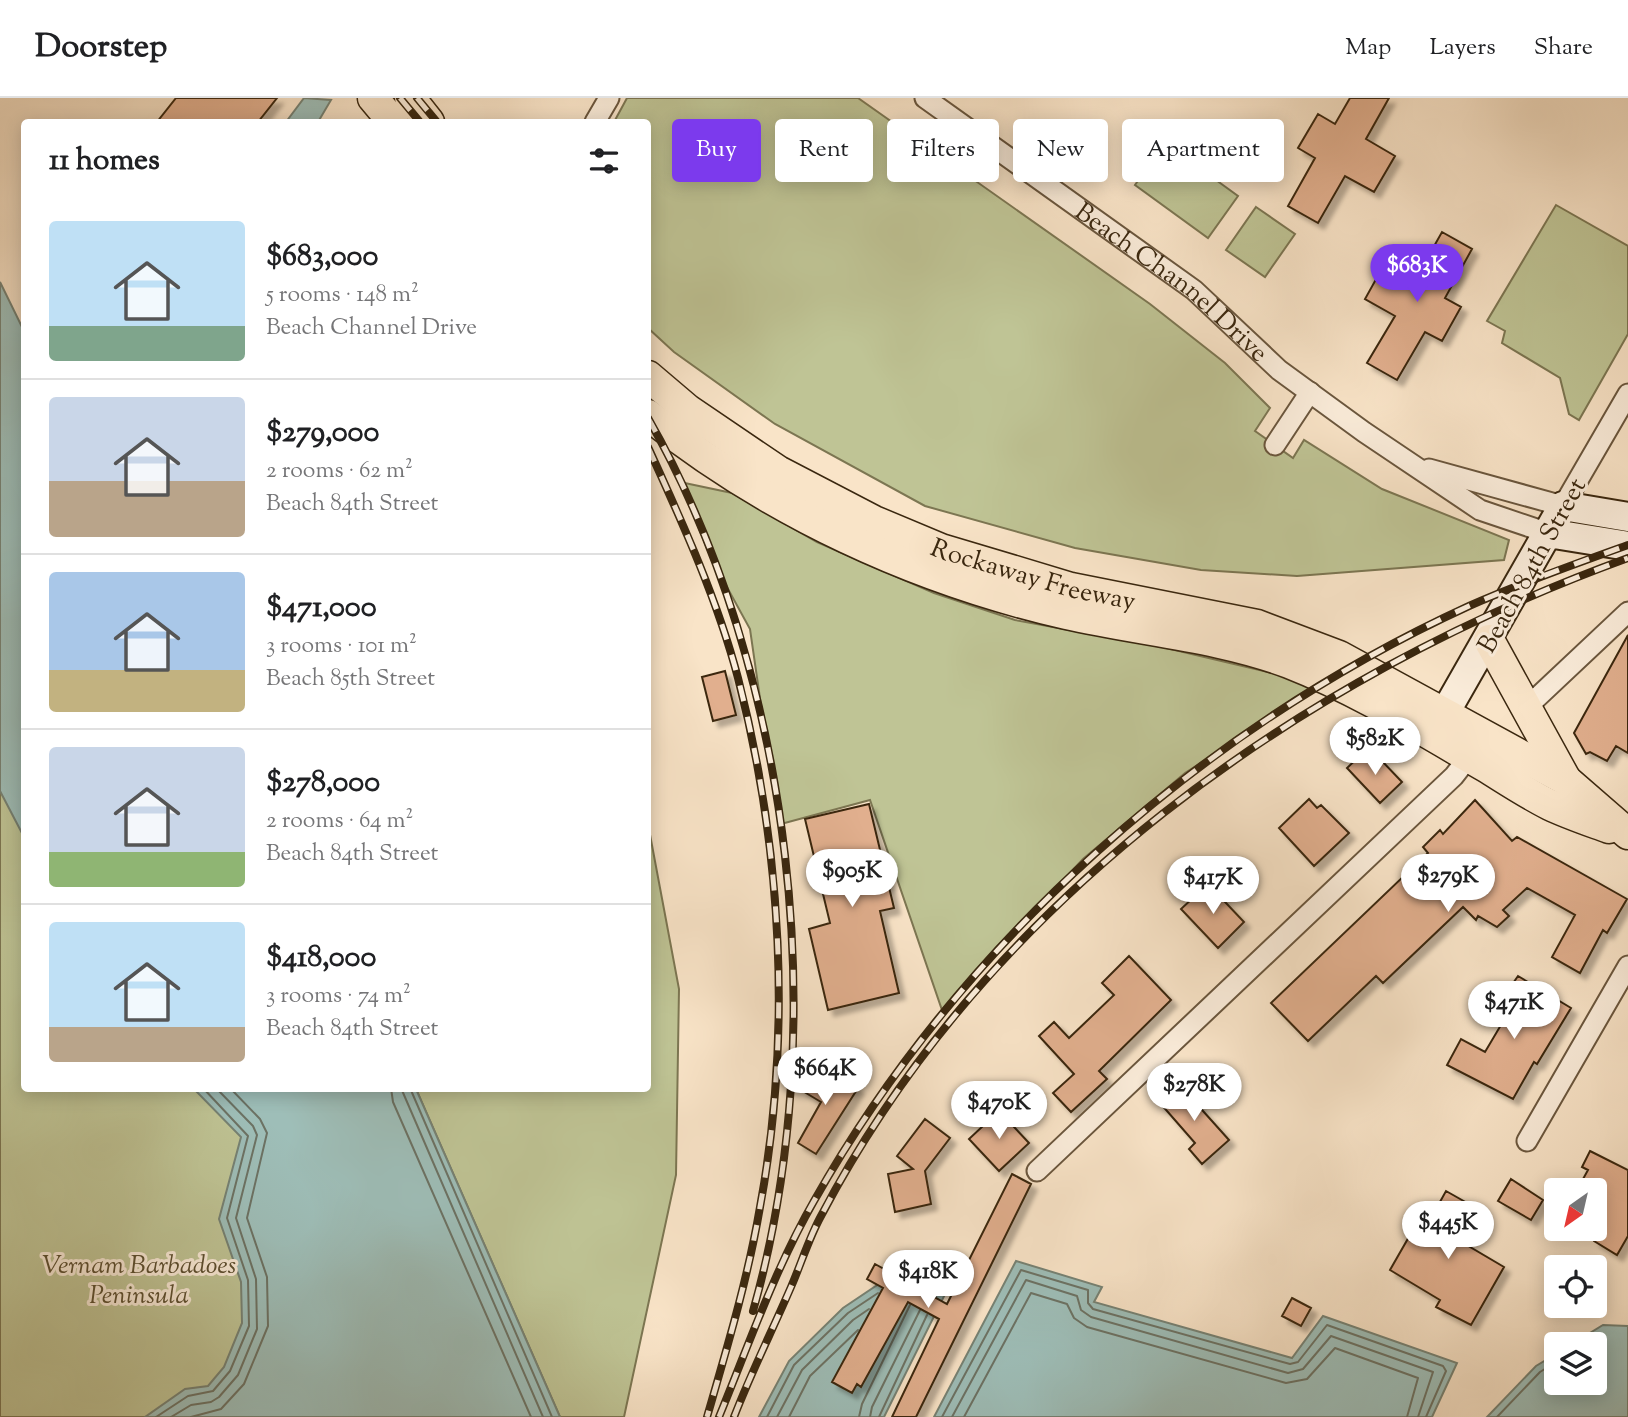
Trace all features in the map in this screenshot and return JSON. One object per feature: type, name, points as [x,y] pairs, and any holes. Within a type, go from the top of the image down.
[{"type":"main road","points":[[373,98],[390,119]]},
{"type":"main road","points":[[410,98],[427,119]]},
{"type":"main road","name":"Rockaway Freeway","points":[[651,379],[688,410],[778,471],[908,536],[971,560],[1071,588],[1197,611],[1284,634],[1367,670],[1439,724]]},
{"type":"main road","name":"Rockaway Freeway","points":[[651,417],[737,479],[828,529],[890,557],[982,591],[1041,608],[1258,653],[1439,724]]},
{"type":"main road","points":[[1489,640],[1566,780],[1628,835]]},
{"type":"main road","points":[[1439,724],[1477,745],[1566,780]]},
{"type":"main road","points":[[1477,745],[1550,804],[1628,835]]},
{"type":"street","points":[[597,119],[609,98]]},
{"type":"street","name":"Beach Channel Drive","points":[[925,98],[1194,290],[1261,354],[1310,392],[1480,510],[1548,533]]},
{"type":"street","points":[[1275,445],[1310,392]]},
{"type":"street","name":"Beach 84th Street","points":[[1439,724],[1628,394]]},
{"type":"street","name":"Beach Channel Drive","points":[[1418,467],[1563,506]]},
{"type":"street","points":[[1563,506],[1628,517]]},
{"type":"street","points":[[1548,533],[1628,546]]},
{"type":"street","points":[[1526,708],[1628,612]]},
{"type":"street","points":[[1037,1171],[1477,745]]},
{"type":"street","points":[[1527,1141],[1628,966]]},
{"type":"green space","points":[[627,98],[858,98],[888,119],[887,182],[977,182],[1150,304],[1225,363],[1270,408],[1255,431],[1293,458],[1304,440],[1382,489],[1509,540],[1504,560],[1297,576],[1201,570],[1075,548],[925,506],[775,424],[674,352],[651,331],[651,119],[616,119]]},
{"type":"green space","points":[[1137,182],[1219,182],[1238,196],[1208,238],[1135,185]]},
{"type":"green space","points":[[1556,205],[1628,246],[1628,334],[1579,420],[1569,414],[1560,378],[1502,343],[1505,331],[1487,321]]},
{"type":"green space","points":[[1256,207],[1295,234],[1265,277],[1226,250]]},
{"type":"green space","points":[[680,482],[732,493],[817,542],[934,593],[1015,620],[1162,647],[1281,675],[1316,689],[1185,773],[1083,859],[942,1010],[870,800],[781,824],[750,629],[711,558]]},
{"type":"green space","name":"Vernam Barbadoes Peninsula","points":[[0,735],[21,774],[21,1092],[234,1092],[286,1300],[199,1417],[0,1417]]},
{"type":"green space","points":[[651,840],[679,989],[676,1175],[624,1417],[560,1417],[417,1092],[651,1092]]},
{"type":"water","points":[[304,98],[331,100],[320,119],[288,119]]},
{"type":"water","points":[[0,282],[21,325],[21,831],[0,791]]},
{"type":"water","points":[[197,1092],[417,1092],[560,1417],[145,1417],[185,1389],[208,1386],[224,1367],[242,1323],[241,1282],[219,1219],[241,1137]]},
{"type":"water","points":[[963,1258],[884,1417],[759,1417],[789,1361],[843,1308],[913,1261]]},
{"type":"water","points":[[1016,1261],[1102,1287],[1094,1302],[1292,1358],[1323,1316],[1457,1363],[1432,1417],[934,1417]]},
{"type":"water","points":[[1603,1325],[1628,1326],[1628,1417],[1487,1417],[1536,1366],[1544,1361],[1544,1395],[1607,1395],[1607,1332],[1592,1332]]},
{"type":"building","points":[[176,98],[277,98],[260,119],[159,119]]},
{"type":"building","points":[[1350,98],[1389,98],[1366,139],[1395,156],[1374,192],[1345,176],[1318,223],[1288,206],[1315,158],[1298,148],[1318,114],[1335,124]]},
{"type":"building","points":[[1442,232],[1472,249],[1445,298],[1461,307],[1442,341],[1425,332],[1397,380],[1367,363],[1395,316],[1365,299],[1385,263],[1415,280]]},
{"type":"building","points":[[1628,635],[1628,753],[1616,746],[1607,761],[1590,752],[1586,754],[1574,733]]},
{"type":"building","points":[[725,671],[736,715],[713,721],[702,677]]},
{"type":"building","points":[[1365,751],[1379,765],[1382,761],[1402,782],[1380,803],[1347,768]]},
{"type":"building","points":[[1309,799],[1317,808],[1321,805],[1349,833],[1314,866],[1279,828]]},
{"type":"building","points":[[1475,800],[1512,841],[1517,837],[1627,899],[1607,933],[1603,930],[1580,973],[1552,957],[1575,915],[1527,888],[1503,910],[1509,916],[1497,927],[1478,916],[1476,920],[1463,907],[1383,983],[1376,976],[1308,1041],[1271,1003],[1428,853],[1423,847],[1440,830],[1443,834]]},
{"type":"building","points":[[869,804],[894,908],[880,911],[899,993],[828,1010],[809,929],[830,923],[805,819]]},
{"type":"building","points":[[1208,884],[1244,922],[1218,948],[1181,909]]},
{"type":"building","points":[[1129,956],[1171,1000],[1099,1071],[1107,1079],[1071,1112],[1053,1093],[1074,1074],[1039,1036],[1054,1022],[1069,1038],[1114,995],[1102,983]]},
{"type":"building","points":[[1518,976],[1571,1008],[1537,1064],[1534,1062],[1513,1099],[1447,1065],[1461,1039],[1485,1052],[1514,1003],[1507,999],[1510,994],[1507,992]]},
{"type":"building","points":[[830,1071],[858,1088],[816,1154],[798,1143],[821,1102],[801,1090],[812,1072],[825,1080]]},
{"type":"building","points":[[1177,1082],[1229,1140],[1202,1164],[1189,1149],[1195,1143],[1160,1103],[1159,1099]]},
{"type":"building","points":[[999,1111],[1029,1143],[999,1171],[969,1139]]},
{"type":"building","points":[[925,1119],[950,1138],[925,1171],[931,1204],[895,1212],[888,1174],[913,1169],[897,1156]]},
{"type":"building","points":[[1590,1151],[1628,1170],[1628,1236],[1617,1255],[1594,1241],[1607,1241],[1607,1178],[1584,1178],[1588,1170],[1582,1167]]},
{"type":"building","points":[[1012,1174],[1031,1184],[916,1417],[892,1417],[939,1319],[908,1302],[861,1387],[857,1384],[852,1393],[832,1382],[883,1288],[867,1279],[875,1264],[947,1304]]},
{"type":"building","points":[[1511,1179],[1543,1200],[1531,1220],[1498,1201]]},
{"type":"building","points":[[1446,1191],[1476,1208],[1458,1238],[1460,1241],[1504,1267],[1471,1325],[1436,1307],[1440,1300],[1390,1270],[1418,1215],[1421,1212],[1431,1218]]},
{"type":"building","points":[[1292,1298],[1311,1308],[1301,1326],[1282,1316]]},
{"type":"railway","points":[[400,98],[418,119]]},
{"type":"railway","points":[[417,98],[434,119]]},
{"type":"railway","points":[[651,424],[697,518],[737,626],[766,739],[785,855],[793,972],[791,1089],[777,1202],[753,1311]]},
{"type":"railway","points":[[651,454],[709,590],[738,678],[764,808],[778,942],[779,1009],[770,1142],[749,1260],[707,1417]]},
{"type":"railway","points":[[719,1417],[787,1253],[814,1201],[873,1107],[940,1017],[1014,932],[1095,853],[1182,781],[1274,715],[1370,656],[1469,606],[1628,545]]},
{"type":"railway","points":[[734,1417],[817,1224],[890,1102],[971,997],[1063,900],[1163,813],[1272,735],[1386,667],[1506,607],[1628,558]]}]
